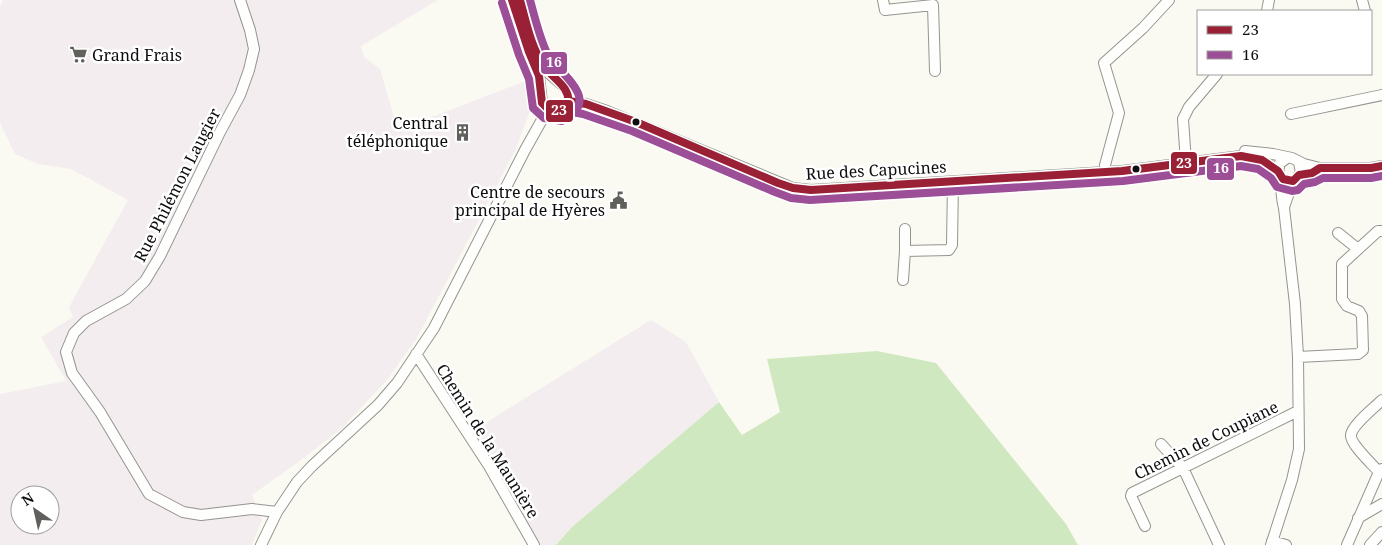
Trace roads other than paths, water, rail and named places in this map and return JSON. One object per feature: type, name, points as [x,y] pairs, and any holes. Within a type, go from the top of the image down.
[{"type":"street","name":"Rue Philémon Laugier","points":[[240,0],[254,48],[240,95],[160,256],[145,281],[126,299],[86,321],[74,333],[66,352],[72,373],[100,412],[149,494],[183,512],[201,516],[252,509],[276,512]]},
{"type":"street","points":[[512,0],[529,52],[540,76],[542,103],[548,109],[559,111],[566,107],[569,101],[567,90],[549,73],[535,50],[520,0]]},
{"type":"street","points":[[883,0],[886,10],[933,5],[935,70]]},
{"type":"street","points":[[1106,172],[1119,113],[1104,63],[1143,28],[1169,0]]},
{"type":"street","points":[[1186,163],[1183,119],[1189,107],[1216,75]]},
{"type":"street","points":[[542,94],[549,85],[561,85]]},
{"type":"street","points":[[1291,114],[1382,96]]},
{"type":"street","name":"Rue des Capucines","points":[[569,101],[586,104],[613,113],[794,188],[811,190],[1136,170],[1186,163],[1230,152],[1242,151],[1263,152],[1287,158]]},
{"type":"street","points":[[262,545],[276,512],[297,482],[378,405],[397,383],[434,328],[548,109]]},
{"type":"street","name":"Rue des Capucines","points":[[1200,160],[1248,157],[1262,160],[1279,174]]},
{"type":"street","points":[[1284,208],[1286,198],[1301,169],[1295,159],[1287,158],[1280,163],[1279,174],[1295,304],[1298,357],[1299,449],[1292,480],[1272,543],[1286,545]]},
{"type":"street","points":[[1299,163],[1320,168],[1371,168],[1382,166]]},
{"type":"street","points":[[1279,174],[1286,181],[1312,173],[1320,168]]},
{"type":"street","points":[[905,251],[949,250],[952,244],[952,182]]},
{"type":"street","points":[[903,280],[905,229]]},
{"type":"street","points":[[1298,357],[1358,354],[1363,350],[1362,316],[1358,311],[1347,306],[1342,299],[1342,264],[1378,232],[1382,231]]},
{"type":"street","points":[[1338,232],[1358,249]]},
{"type":"street","name":"Chemin de la Maunière","points":[[416,354],[489,466],[534,545]]},
{"type":"street","points":[[1347,545],[1381,471],[1352,442],[1351,435],[1355,427],[1382,400]]},
{"type":"street","name":"Chemin de Coupiane","points":[[1145,526],[1131,496],[1132,493],[1298,410]]},
{"type":"street","points":[[1161,444],[1183,468],[1219,545]]},
{"type":"street","points":[[1358,518],[1382,504]]},
{"type":"street","points":[[1370,545],[1382,532]]},
{"type":"place","name":"Grand Frais","points":[[78,55]]},
{"type":"place","name":"Central téléphonique","points":[[462,132]]},
{"type":"place","name":"Centre de secours principal de Hyères","points":[[619,201]]}]
